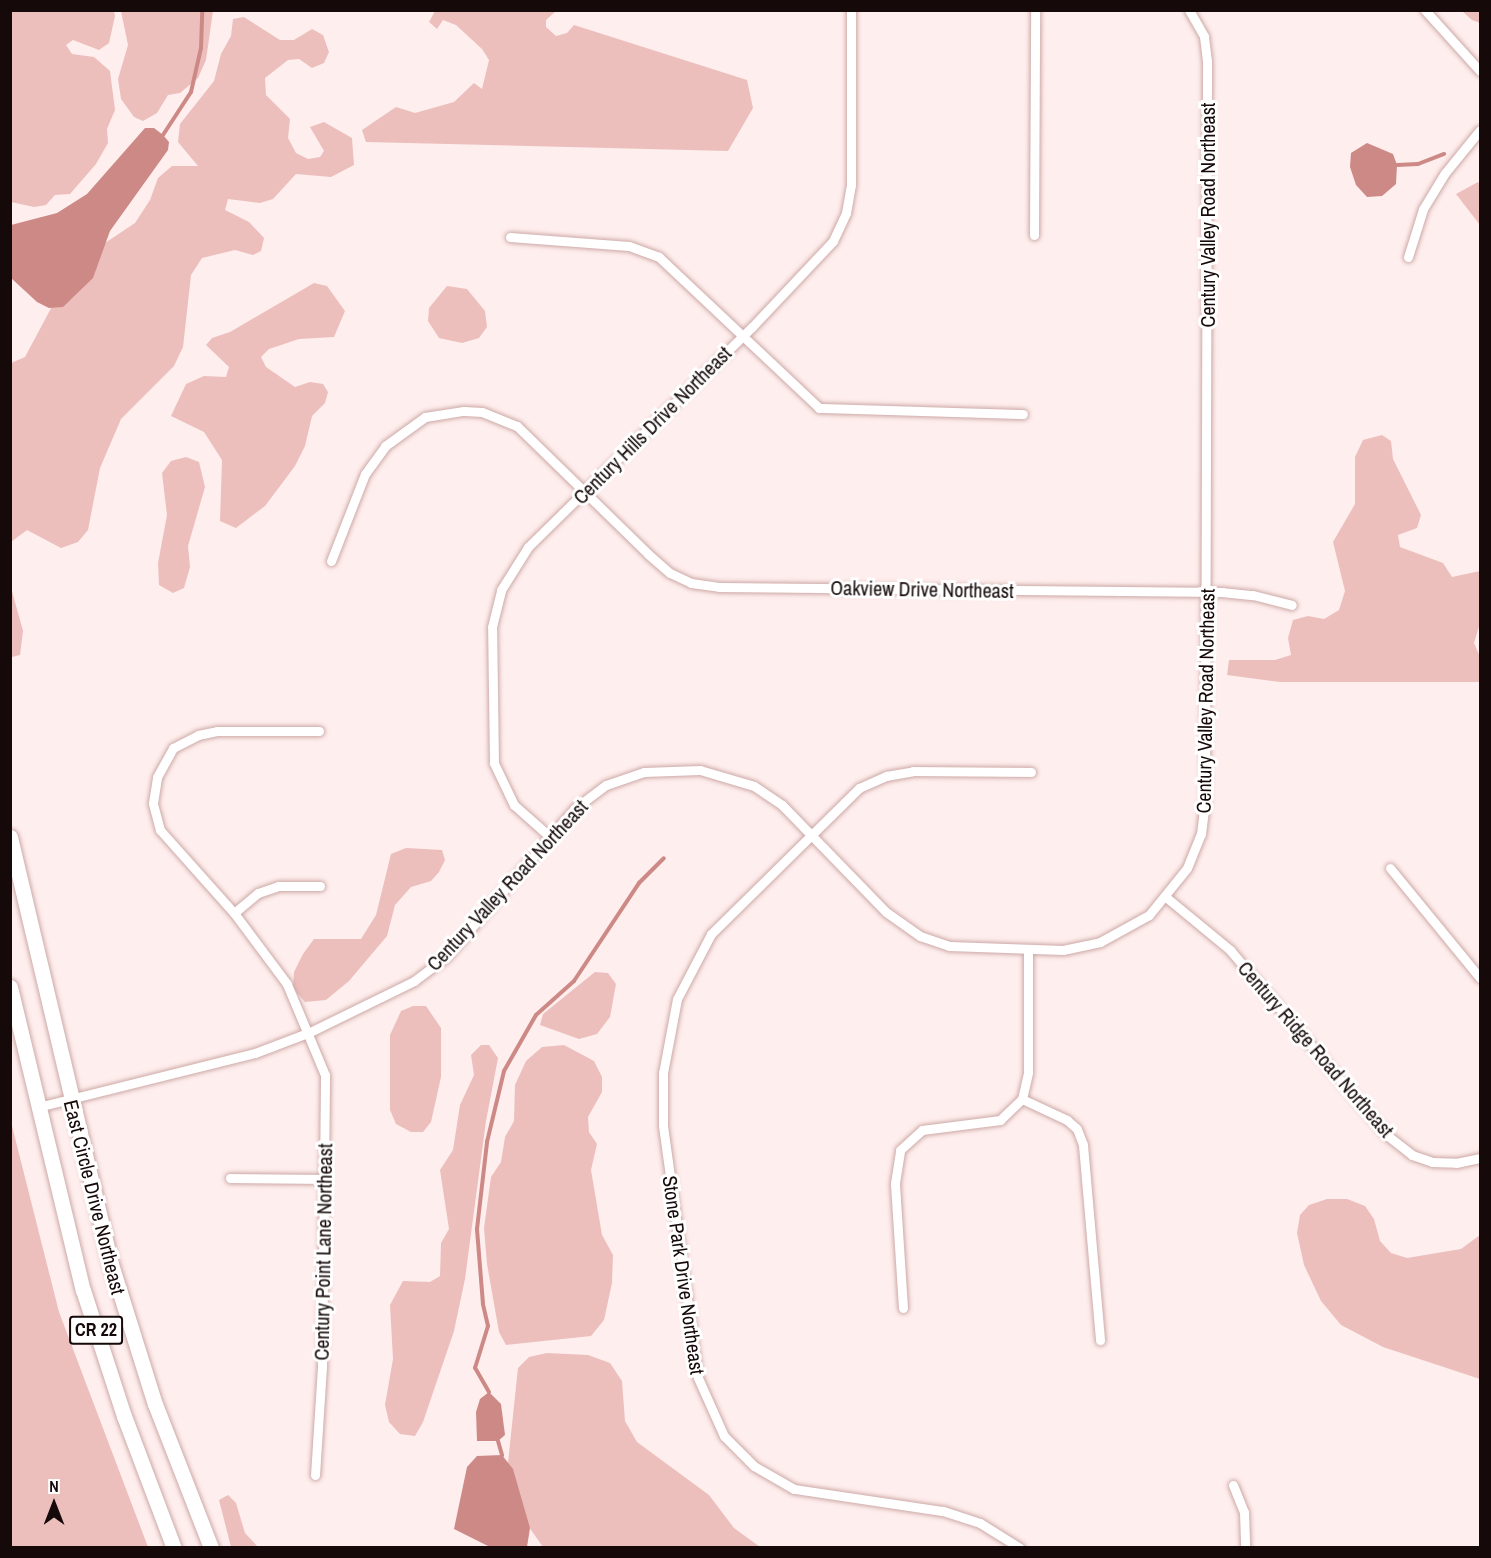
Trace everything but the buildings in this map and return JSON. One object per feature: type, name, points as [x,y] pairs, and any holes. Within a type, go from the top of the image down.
[{"type":"main road","name":"East Circle Drive Northeast","points":[[10,837],[70,1099],[130,1331],[211,1548]]},
{"type":"main road","name":"East Circle Drive Northeast","points":[[10,987],[83,1290],[124,1416],[174,1548]]},
{"type":"street","name":"Century Hills Drive Northeast","points":[[548,836],[514,805],[494,763],[492,627],[501,590],[518,560],[821,258],[846,213],[852,169],[851,10]]},
{"type":"street","points":[[1034,236],[1035,10]]},
{"type":"street","name":"Century Valley Road Northeast","points":[[38,1107],[236,1059],[310,1032],[434,969],[574,808],[606,785],[644,772],[681,768],[718,773],[754,786],[782,805],[886,912],[920,936],[971,949],[1063,950],[1100,942],[1135,925],[1167,898],[1195,851],[1204,818],[1207,592],[1208,62],[1204,36],[1190,10]]},
{"type":"street","points":[[1425,10],[1480,71]]},
{"type":"street","points":[[1408,257],[1423,209],[1445,173],[1480,130]]},
{"type":"street","points":[[510,237],[644,250],[674,267],[819,408],[1023,414]]},
{"type":"street","name":"Oakview Drive Northeast","points":[[331,561],[375,458],[410,424],[444,412],[482,412],[517,426],[662,567],[681,579],[705,586],[1207,592],[1253,595],[1292,605]]},
{"type":"street","name":"Century Point Lane Northeast","points":[[315,1475],[322,1368],[325,1075],[310,1032],[287,984],[234,913],[160,830],[153,803],[157,777],[173,748],[198,735],[217,731],[319,731]]},
{"type":"street","name":"Stone Park Drive Northeast","points":[[1020,1548],[980,1523],[950,1513],[813,1494],[773,1479],[754,1466],[724,1436],[698,1378],[663,1125],[663,1073],[670,1020],[686,977],[711,934],[859,788],[886,776],[913,771],[1031,772]]},
{"type":"street","points":[[1390,868],[1480,978]]},
{"type":"street","points":[[234,913],[258,893],[278,886],[320,886]]},
{"type":"street","name":"Century Ridge Road Northeast","points":[[1167,898],[1230,951],[1388,1136],[1412,1155],[1432,1161],[1456,1163],[1480,1158]]},
{"type":"street","points":[[903,1308],[895,1183],[900,1150],[922,1130],[1000,1120],[1022,1098],[1028,1072],[1028,951]]},
{"type":"street","points":[[1022,1098],[1067,1120],[1077,1129],[1083,1145],[1100,1340]]},
{"type":"street","points":[[230,1178],[324,1179]]},
{"type":"street","points":[[1233,1485],[1244,1512],[1245,1548]]},
{"type":"shaded area","points":[[11,10],[114,11],[115,16],[109,43],[99,50],[73,40],[66,45],[72,54],[94,57],[110,71],[115,110],[107,129],[108,143],[96,164],[70,194],[55,195],[46,205],[34,207],[11,202]]},
{"type":"shaded area","points":[[121,11],[213,11],[206,60],[198,78],[180,93],[168,95],[157,113],[143,121],[134,117],[121,99],[118,79],[128,45]]},
{"type":"shaded area","points":[[435,11],[556,11],[546,20],[546,27],[556,36],[567,33],[574,25],[747,80],[753,108],[728,151],[366,142],[362,130],[396,107],[415,113],[454,102],[474,83],[482,89],[489,60],[482,49],[456,25],[443,20],[437,29],[429,22]]},
{"type":"shaded area","points":[[1462,11],[1480,11],[1480,23],[1472,20]]},
{"type":"shaded area","points":[[244,17],[280,40],[294,40],[312,29],[323,35],[329,52],[324,63],[312,68],[299,59],[288,60],[265,78],[266,95],[290,119],[288,138],[296,153],[308,159],[320,157],[324,151],[310,127],[324,122],[352,138],[354,165],[331,177],[296,174],[273,199],[260,203],[228,199],[225,210],[249,222],[264,238],[261,251],[253,255],[235,250],[202,258],[191,275],[183,347],[174,366],[121,419],[100,468],[88,530],[78,542],[61,548],[27,530],[11,542],[11,363],[25,357],[57,297],[99,247],[135,223],[150,200],[158,178],[172,166],[198,166],[178,142],[180,124],[214,81],[221,54],[231,36],[233,19]]},
{"type":"shaded area","points":[[145,128],[154,128],[163,135],[169,142],[168,150],[110,231],[93,278],[63,307],[49,308],[37,302],[11,278],[11,225],[57,213],[87,194]]},
{"type":"shaded area","points":[[1367,143],[1393,154],[1397,165],[1396,184],[1382,196],[1367,197],[1356,185],[1350,167],[1351,153]]},
{"type":"shaded area","points":[[1478,182],[1480,184],[1480,225],[1456,194]]},
{"type":"shaded area","points":[[314,283],[327,286],[345,311],[334,337],[299,339],[269,349],[261,357],[266,367],[295,387],[310,382],[323,384],[328,392],[325,403],[312,416],[305,446],[295,466],[265,506],[236,528],[220,521],[222,460],[204,432],[171,416],[186,384],[204,376],[226,377],[229,367],[206,345],[212,338],[230,332]]},
{"type":"shaded area","points":[[447,286],[467,289],[485,311],[487,327],[479,338],[462,343],[439,338],[428,321],[429,308]]},
{"type":"shaded area","points":[[1382,435],[1391,441],[1393,459],[1421,515],[1417,528],[1398,535],[1400,547],[1443,563],[1452,577],[1480,571],[1480,623],[1474,643],[1480,657],[1480,682],[1280,682],[1227,675],[1229,660],[1275,660],[1291,655],[1288,638],[1293,620],[1308,616],[1324,619],[1339,610],[1345,591],[1333,542],[1355,504],[1355,457],[1363,440]]},
{"type":"shaded area","points":[[186,457],[199,462],[205,487],[188,546],[190,567],[184,588],[173,593],[159,585],[158,563],[167,515],[162,473],[171,461]]},
{"type":"shaded area","points":[[10,584],[23,631],[20,655],[12,657]]},
{"type":"shaded area","points":[[406,848],[442,850],[445,860],[431,881],[411,887],[395,905],[387,936],[349,981],[326,1000],[305,1002],[293,988],[294,972],[303,954],[314,939],[361,939],[376,915],[391,854]]},
{"type":"shaded area","points":[[595,972],[608,973],[616,984],[610,1017],[597,1034],[579,1039],[540,1025],[543,1014]]},
{"type":"shaded area","points":[[413,1006],[426,1006],[441,1028],[441,1077],[431,1122],[423,1132],[411,1132],[396,1124],[390,1110],[390,1035],[401,1011]]},
{"type":"shaded area","points":[[481,1045],[489,1045],[498,1058],[486,1121],[465,1279],[454,1331],[423,1422],[415,1436],[400,1434],[389,1422],[385,1405],[393,1359],[390,1305],[403,1281],[430,1282],[440,1276],[441,1243],[449,1229],[440,1170],[453,1150],[460,1105],[474,1075],[471,1055]]},
{"type":"shaded area","points":[[564,1045],[594,1061],[602,1077],[602,1092],[588,1117],[589,1132],[597,1144],[591,1170],[602,1235],[613,1255],[612,1283],[604,1320],[591,1336],[506,1345],[499,1332],[487,1264],[484,1228],[491,1177],[501,1162],[505,1137],[514,1121],[515,1085],[526,1061],[542,1047]]},
{"type":"shaded area","points":[[10,1118],[59,1312],[148,1547],[11,1547]]},
{"type":"shaded area","points":[[1327,1199],[1347,1199],[1365,1206],[1374,1219],[1380,1241],[1391,1253],[1407,1258],[1461,1249],[1480,1235],[1480,1379],[1383,1347],[1341,1325],[1321,1301],[1304,1265],[1297,1233],[1300,1215],[1309,1205]]},
{"type":"shaded area","points":[[547,1353],[588,1355],[610,1363],[622,1381],[625,1421],[637,1442],[709,1495],[734,1528],[760,1547],[543,1547],[522,1517],[507,1472],[518,1368],[529,1357]]},
{"type":"shaded area","points":[[489,1392],[501,1404],[505,1435],[498,1441],[477,1441],[476,1412],[480,1399]]},
{"type":"shaded area","points":[[502,1455],[513,1469],[530,1528],[527,1547],[490,1547],[454,1529],[467,1467],[477,1456]]},
{"type":"shaded area","points":[[228,1495],[236,1503],[245,1533],[258,1547],[231,1547],[219,1500]]},
{"type":"waterway","points":[[163,135],[191,92],[201,48],[202,10]]},
{"type":"waterway","points":[[1397,165],[1418,164],[1444,154]]},
{"type":"waterway","points":[[489,1392],[475,1368],[488,1326],[483,1304],[477,1229],[487,1142],[504,1071],[536,1015],[574,981],[639,883],[664,858]]},
{"type":"waterway","points":[[498,1441],[502,1455]]}]
